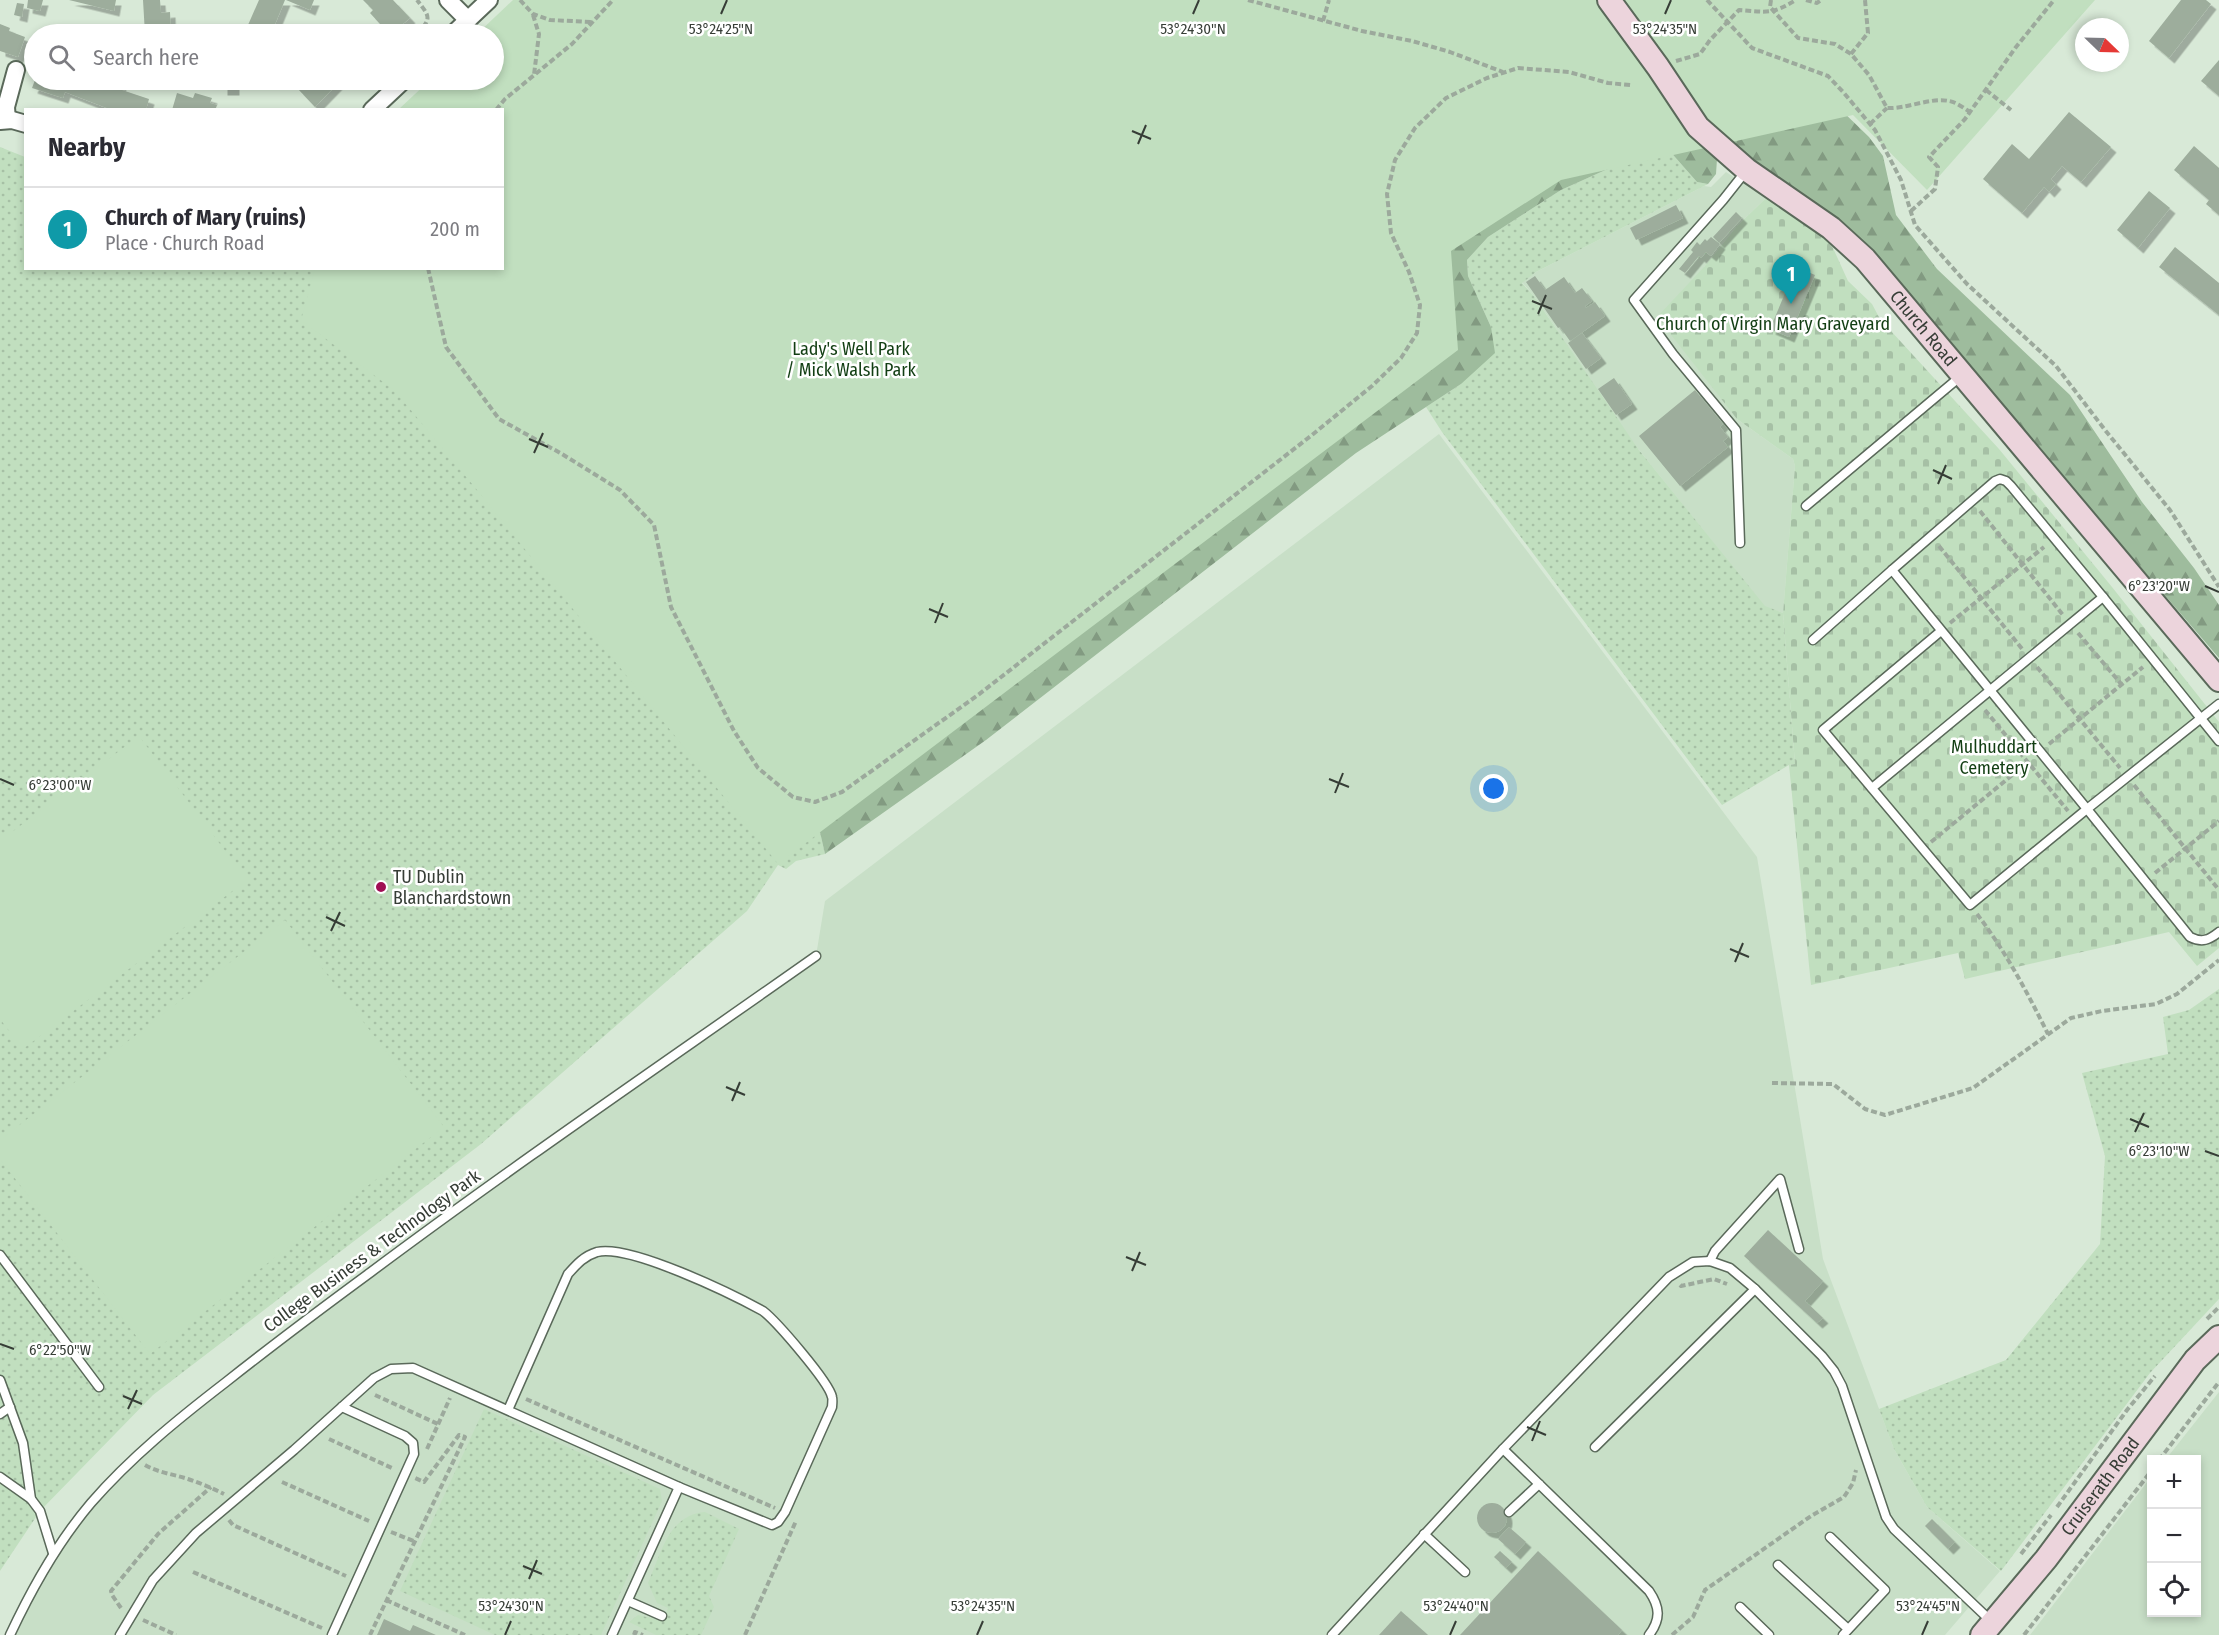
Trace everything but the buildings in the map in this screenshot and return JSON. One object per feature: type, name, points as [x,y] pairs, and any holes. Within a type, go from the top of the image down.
[{"type":"street","points":[[448,0],[468,20]]},
{"type":"street","points":[[464,24],[489,0]]},
{"type":"street","name":"Church Road","points":[[1609,0],[1698,127],[1747,170],[1831,228],[1866,259],[2219,680]]},
{"type":"street","points":[[16,70],[3,120],[24,124]]},
{"type":"street","points":[[374,108],[393,90]]},
{"type":"street","name":"Cruiserath Road","points":[[1987,1629],[2046,1559],[2195,1360],[2219,1337]]},
{"type":"lane","points":[[1740,543],[1736,430],[1673,354],[1634,300],[1724,200],[1747,170]]},
{"type":"lane","points":[[1806,506],[1964,374]]},
{"type":"lane","points":[[1813,640],[1931,536],[2000,479],[2006,481],[2054,538],[2219,741]]},
{"type":"lane","points":[[1892,570],[2190,937],[2205,940],[2219,932]]},
{"type":"lane","points":[[1872,788],[2103,597]]},
{"type":"lane","points":[[1941,631],[1823,730],[1970,905],[2219,704]]},
{"type":"lane","name":"College Business & Technology Park","points":[[10,1635],[27,1599],[54,1554],[91,1504],[175,1421],[449,1213],[816,956]]},
{"type":"lane","points":[[1710,1261],[1715,1251],[1780,1179],[1799,1249]]},
{"type":"lane","points":[[120,1635],[153,1581],[196,1533],[374,1378],[392,1369],[413,1368],[679,1487],[772,1525],[778,1522],[832,1407],[832,1398],[828,1388],[775,1320],[750,1304],[642,1257],[619,1252],[598,1252],[580,1260],[568,1274],[507,1410]]},
{"type":"lane","points":[[0,1255],[99,1387]]},
{"type":"lane","points":[[1332,1635],[1503,1449],[1669,1277],[1693,1262],[1710,1261],[1730,1268],[1755,1289],[1834,1371],[1842,1386],[1887,1517],[1894,1529],[1987,1629]]},
{"type":"lane","points":[[1594,1447],[1755,1289]]},
{"type":"lane","points":[[0,1380],[23,1443],[31,1499]]},
{"type":"lane","points":[[0,1414],[10,1407]]},
{"type":"lane","points":[[332,1635],[414,1454],[412,1443],[405,1436],[342,1407]]},
{"type":"lane","points":[[1503,1449],[1649,1591],[1657,1602],[1659,1616],[1649,1635]]},
{"type":"lane","points":[[0,1477],[31,1499],[40,1511],[54,1554]]},
{"type":"lane","points":[[1509,1512],[1539,1484]]},
{"type":"lane","points":[[612,1635],[679,1487]]},
{"type":"lane","points":[[1424,1534],[1465,1572]]},
{"type":"lane","points":[[1778,1565],[1846,1632],[1885,1590],[1830,1537]]},
{"type":"lane","points":[[628,1601],[662,1616]]},
{"type":"lane","points":[[1740,1607],[1770,1635]]},
{"type":"path","points":[[417,0],[427,12],[426,24]]},
{"type":"path","points":[[520,0],[533,14],[539,34],[534,75]]},
{"type":"path","points":[[498,108],[505,99],[572,44],[613,0]]},
{"type":"path","points":[[1248,0],[1450,52],[1504,73]]},
{"type":"path","points":[[1323,21],[1329,0]]},
{"type":"path","points":[[1707,0],[1752,48],[1828,76],[1870,124],[1901,180],[1915,225],[1967,284],[2056,366],[2170,510],[2219,587]]},
{"type":"path","points":[[1771,0],[1770,7],[1798,38],[1834,44],[1851,54],[1869,75],[1887,108]]},
{"type":"path","points":[[1658,67],[1700,54],[1739,10],[1780,10],[1796,0]]},
{"type":"path","points":[[1806,0],[1817,3],[1821,0]]},
{"type":"path","points":[[1851,54],[1868,33],[1865,0]]},
{"type":"path","points":[[1911,211],[1935,189],[1938,167],[1929,158],[1970,112],[2054,0]]},
{"type":"path","points":[[533,14],[550,20],[593,22]]},
{"type":"path","points":[[428,270],[446,347],[499,419],[620,490],[654,525],[671,607],[734,731],[758,768],[793,797],[815,802],[842,792],[978,695],[1312,435],[1372,386],[1401,358],[1416,333],[1420,305],[1409,272],[1391,233],[1387,194],[1395,160],[1415,128],[1446,98],[1486,78],[1518,68],[1569,72],[1608,84],[1631,85]]},
{"type":"path","points":[[1986,90],[2011,110]]},
{"type":"path","points":[[1870,124],[1887,108],[1900,109],[1948,100],[1970,112]]},
{"type":"path","points":[[1972,501],[2122,685]]},
{"type":"path","points":[[1931,536],[2219,890]]},
{"type":"path","points":[[1941,631],[2054,538]]},
{"type":"path","points":[[2040,752],[2153,659]]},
{"type":"path","points":[[1977,700],[2075,819]]},
{"type":"path","points":[[1923,849],[2028,762]]},
{"type":"path","points":[[2145,881],[2219,821]]},
{"type":"path","points":[[1970,905],[2001,946],[2048,1034]]},
{"type":"path","points":[[1772,1083],[1833,1084],[1865,1109],[1885,1115],[1973,1088],[2071,1018],[2102,1011],[2156,1004],[2176,994],[2219,960]]},
{"type":"path","points":[[1669,1277],[1681,1286],[1714,1279],[1736,1287],[1746,1298]]},
{"type":"path","points":[[2164,1455],[2219,1382]]},
{"type":"path","points":[[375,1395],[438,1424]]},
{"type":"path","points":[[370,1635],[465,1437],[459,1435],[424,1482],[414,1478]]},
{"type":"path","points":[[329,1438],[396,1469]]},
{"type":"path","points":[[135,1458],[156,1471],[186,1478],[224,1494]]},
{"type":"path","points":[[1672,1635],[1693,1617],[1705,1590],[1811,1516],[1844,1497],[1853,1483],[1857,1467]]},
{"type":"path","points":[[2024,1635],[2147,1475]]},
{"type":"path","points":[[282,1482],[369,1521]]},
{"type":"path","points":[[122,1608],[111,1591],[158,1534],[211,1487]]},
{"type":"path","points":[[228,1519],[233,1525],[347,1576]]},
{"type":"path","points":[[390,1531],[416,1542]]},
{"type":"path","points":[[193,1572],[322,1629]]},
{"type":"path","points":[[386,1600],[465,1635]]},
{"type":"path","points":[[142,1620],[176,1635]]},
{"type":"path","points":[[634,1635],[635,1632],[643,1635]]},
{"type":"shaded area","points":[[1726,172],[1766,198],[1737,226],[1704,267],[1737,419],[1793,459],[1795,466],[1783,613],[1765,607],[1639,450],[1558,338],[1557,330],[1522,282],[1536,272],[1704,186],[1711,187]]},
{"type":"shaded area","points":[[1439,434],[1757,857],[1823,1259],[1894,1449],[1927,1507],[2000,1571],[1945,1635],[10,1635],[53,1553],[135,1458],[266,1350],[816,956],[825,901]]},
{"type":"shaded area","points":[[2219,1392],[2219,1635],[2030,1635],[2147,1482],[2147,1617],[2201,1617],[2201,1455],[2169,1455]]},
{"type":"green space","name":"Lady's Well Park / Mick Walsh Park","points":[[513,0],[2095,0],[2079,18],[2075,18],[2075,23],[1927,190],[1853,115],[1561,180],[1451,251],[1458,350],[778,864],[395,391],[301,320],[315,270],[504,270],[504,108],[400,108],[419,90],[504,90],[504,24],[488,24]]},
{"type":"green space","points":[[1837,106],[1869,137],[1883,156],[1896,215],[1937,269],[2070,395],[2142,502],[2194,568],[2219,605],[2219,658],[1853,234],[1762,168],[1717,131]]},
{"type":"green space","points":[[1679,121],[1717,159],[1716,174],[1708,184],[1697,182],[1667,148],[1650,150],[1561,190],[1488,237],[1467,260],[1468,276],[1491,327],[1495,353],[1461,384],[1356,453],[986,740],[825,854],[817,819],[1431,269],[1500,186]]},
{"type":"green space","name":"TU Dublin Blanchardstown","points":[[0,147],[24,157],[24,270],[327,270],[817,819],[825,854],[796,861],[786,869],[778,865],[747,911],[481,1144],[153,1395],[40,1511],[0,1571]]},
{"type":"green space","points":[[1666,147],[1697,182],[1708,184],[1536,272],[1522,283],[1533,295],[1639,450],[1765,606],[1783,613],[1795,764],[1789,765],[1722,805],[1442,432],[1426,407],[1461,384],[1491,327],[1468,276],[1467,260],[1488,237],[1561,190],[1650,150]]},
{"type":"green space","name":"Mulhuddart Cemetery","points":[[1766,198],[1815,227],[1833,248],[1848,281],[1872,304],[1880,319],[1999,449],[2219,722],[2219,948],[2197,966],[2169,932],[1965,979],[1958,953],[1811,985],[1789,765],[1795,764],[1783,613],[1795,466],[1793,459],[1737,419],[1657,317],[1704,267],[1737,226]]},
{"type":"green space","points":[[139,736],[247,880],[23,1049],[0,1019],[0,841]]},
{"type":"green space","points":[[285,920],[444,1127],[150,1354],[0,1159],[0,1140]]},
{"type":"green space","points":[[2219,989],[2219,1299],[2150,1373],[2001,1571],[1927,1507],[1894,1449],[1879,1409],[2006,1360],[2100,1244],[2105,1156],[2082,1073],[2168,1054],[2163,1017],[2189,1010]]},
{"type":"green space","points":[[484,1409],[660,1489],[662,1501],[601,1635],[495,1635],[400,1591]]},
{"type":"green space","points":[[705,1512],[739,1529],[709,1596],[714,1607],[701,1635],[656,1635],[629,1622],[638,1615],[663,1621],[668,1608],[657,1603],[648,1583],[662,1549],[674,1528],[682,1520]]},
{"type":"place","name":"Church of Mary (ruins)","points":[[1791,304]]},
{"type":"place","name":"TU Dublin Blanchardstown","points":[[381,887]]},
{"type":"park label","name":"Church of Virgin Mary Graveyard","points":[[1773,324]]}]
